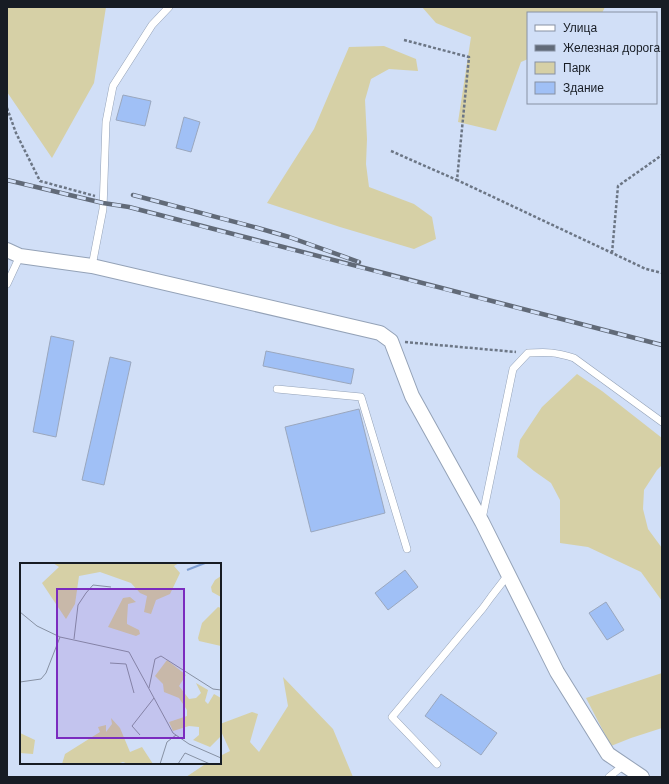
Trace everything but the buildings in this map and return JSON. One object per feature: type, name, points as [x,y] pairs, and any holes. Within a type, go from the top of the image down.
[{"type":"street","points":[[13,253],[92,266],[380,333],[391,341],[412,396],[482,522],[557,672],[608,754],[642,777]]},
{"type":"lane","points":[[92,266],[103,209],[106,122],[113,86],[152,25],[170,7]]},
{"type":"lane","points":[[7,284],[13,253]]},
{"type":"lane","points":[[482,522],[513,369],[528,353],[560,353],[574,358],[662,422]]},
{"type":"lane","points":[[278,389],[361,396],[407,548]]},
{"type":"lane","points":[[437,764],[392,717],[483,608],[508,575]]},
{"type":"lane","points":[[609,777],[624,765]]},
{"type":"path","points":[[404,40],[469,57],[457,180]]},
{"type":"path","points":[[7,108],[16,132],[40,181],[103,198]]},
{"type":"path","points":[[391,151],[457,180],[646,269],[662,274]]},
{"type":"path","points":[[612,253],[618,186],[662,155]]},
{"type":"path","points":[[391,341],[528,353]]},
{"type":"green space","points":[[7,7],[106,7],[94,83],[52,158],[7,92]]},
{"type":"green space","points":[[422,7],[605,7],[602,12],[527,12],[527,59],[521,62],[496,131],[458,122],[471,37],[436,23]]},
{"type":"green space","points":[[384,46],[416,59],[418,71],[389,69],[371,79],[365,100],[367,139],[366,164],[369,187],[414,204],[432,217],[436,239],[414,249],[267,203],[314,129],[349,47]]},
{"type":"green space","points":[[577,374],[602,391],[662,438],[662,465],[644,490],[643,509],[648,529],[662,548],[662,601],[641,572],[588,547],[560,543],[560,500],[551,483],[517,457],[520,440],[542,407]]},
{"type":"green space","points":[[662,673],[662,728],[611,746],[586,698]]},
{"type":"green space","points":[[283,677],[333,729],[353,777],[186,777],[206,764],[221,764],[221,756],[230,751],[221,731],[221,724],[252,712],[258,714],[250,742],[259,752],[288,706]]},
{"type":"railway","points":[[7,180],[103,203],[129,207],[662,345]]},
{"type":"railway","points":[[133,195],[289,237],[359,262]]}]
